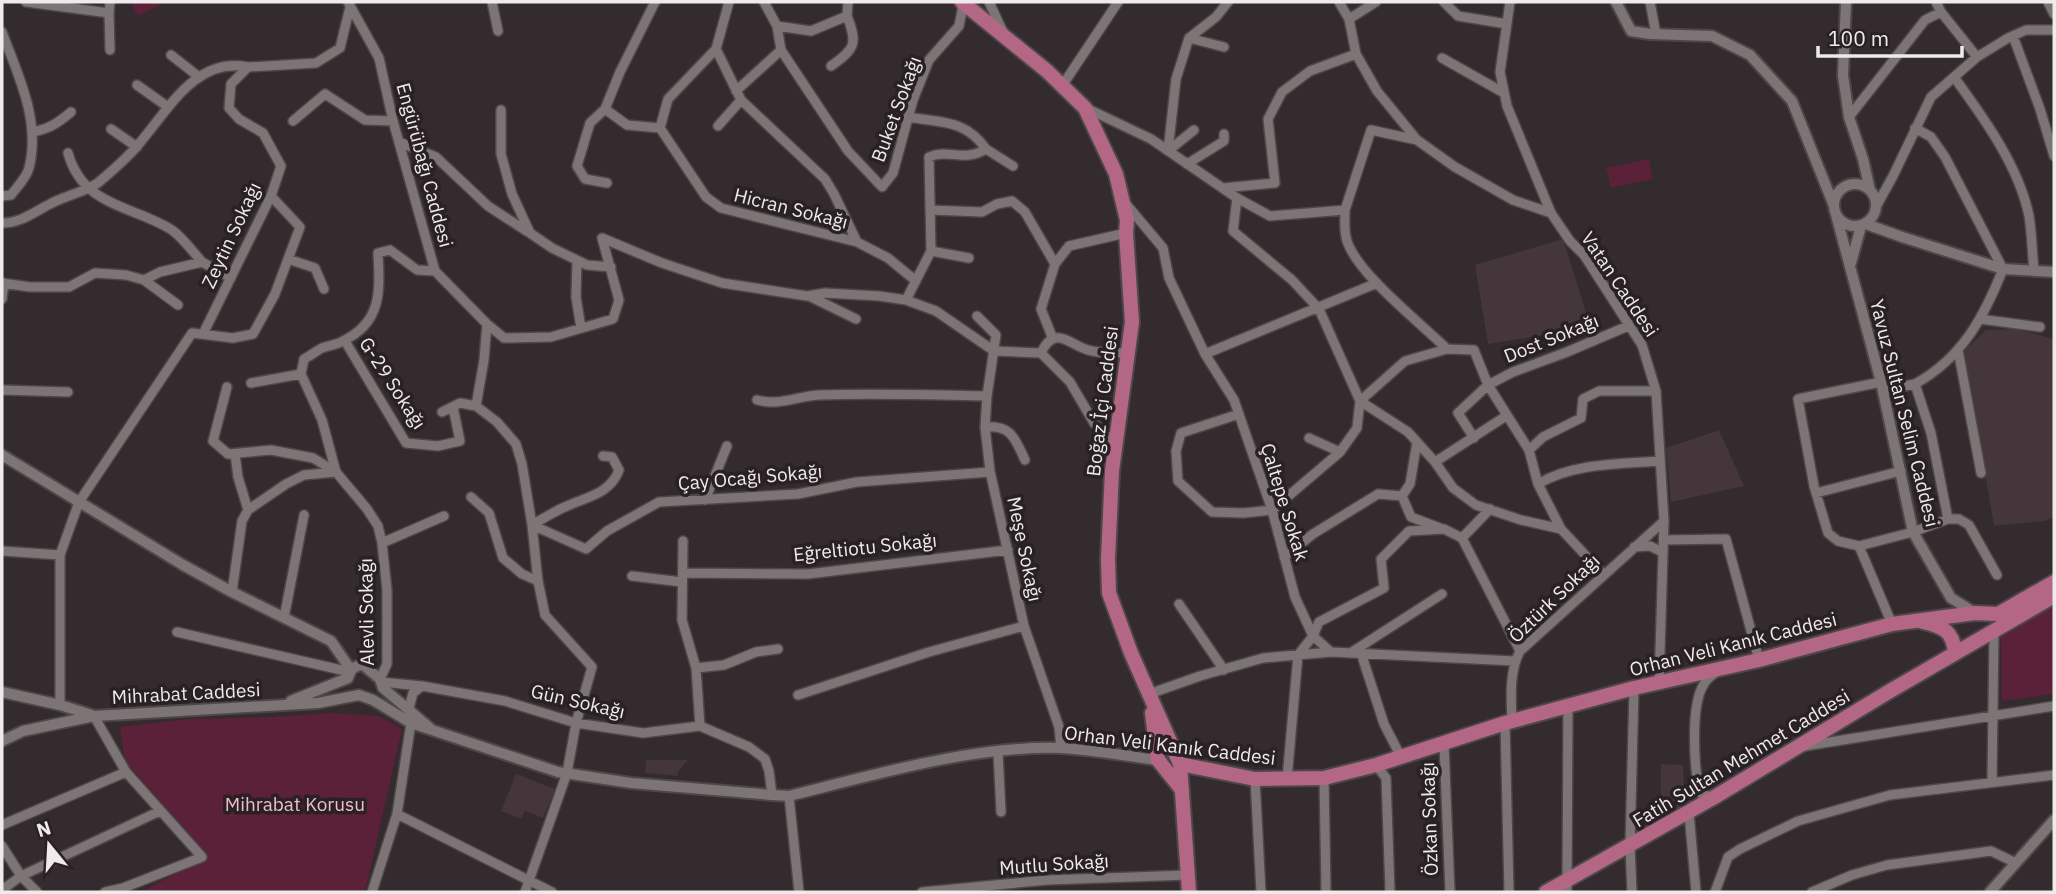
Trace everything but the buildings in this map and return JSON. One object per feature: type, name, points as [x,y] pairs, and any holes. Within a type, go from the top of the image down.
[{"type":"main road","name":"Boğaz İçi Caddesi","points":[[962,4],[1085,108],[1116,174],[1128,220],[1126,233],[1132,322],[1115,443],[1108,546],[1109,593],[1131,653],[1180,764],[1189,892]]},
{"type":"main road","name":"Orhan Veli Kanık Caddesi","points":[[1180,764],[1255,779],[1324,778],[1376,765],[1509,722],[1634,688],[1759,660],[1895,623],[1975,613],[1998,614],[2054,582]]},
{"type":"main road","name":"Fatih Sultan Mehmet Caddesi","points":[[1546,892],[1566,887],[1630,846],[2054,596]]},
{"type":"main road","points":[[1895,623],[1925,622],[1948,631],[1953,639],[1955,653]]},
{"type":"main road","points":[[1149,694],[1158,760],[1182,790]]},
{"type":"street","points":[[26,2],[110,13]]},
{"type":"street","points":[[110,2],[110,50]]},
{"type":"street","points":[[492,2],[498,31]]},
{"type":"street","points":[[607,183],[585,180],[577,166],[590,123],[605,109],[655,2]]},
{"type":"street","points":[[605,109],[627,125],[660,128],[667,99],[716,49],[729,2]]},
{"type":"street","name":"Buket Sokağı","points":[[764,2],[777,26],[781,50],[848,151],[883,187],[892,173],[908,117],[929,60],[959,26],[962,4]]},
{"type":"street","points":[[831,66],[848,54],[854,44],[854,33],[847,16],[848,2]]},
{"type":"street","points":[[989,2],[1007,40]]},
{"type":"street","points":[[1106,2],[1111,13]]},
{"type":"street","points":[[1062,86],[1118,2]]},
{"type":"street","points":[[1168,151],[1176,79],[1189,38],[1216,17],[1228,2]]},
{"type":"street","points":[[1339,2],[1349,19],[1356,54],[1377,91],[1418,140],[1455,167],[1513,200],[1551,214]]},
{"type":"street","points":[[1349,19],[1376,2]]},
{"type":"street","points":[[1444,2],[1458,16],[1507,24]]},
{"type":"street","name":"Vatan Caddesi","points":[[1510,2],[1500,72],[1507,106],[1551,214],[1570,241],[1584,255],[1642,345],[1656,391],[1664,521],[1659,683]]},
{"type":"street","points":[[1616,2],[1631,30],[1656,34],[1650,2]]},
{"type":"street","points":[[1846,2],[1843,75],[1849,117],[1870,190],[1877,205]]},
{"type":"street","points":[[1936,2],[1977,58]]},
{"type":"street","points":[[2048,2],[2054,14]]},
{"type":"street","points":[[2,223],[23,219],[97,184],[137,147],[181,90],[199,77],[233,64],[248,67],[316,63],[341,48],[349,4]]},
{"type":"street","name":"Engürübağı Caddesi","points":[[349,4],[379,58],[393,121],[435,271],[504,338],[551,337],[613,319],[619,300],[602,238],[722,284],[807,296],[825,293],[906,300],[936,311],[994,351]]},
{"type":"street","points":[[1849,117],[1925,20],[1941,12]]},
{"type":"street","points":[[777,26],[811,30],[847,16]]},
{"type":"street","points":[[1850,265],[1864,225],[1874,215],[1931,97],[1977,58],[2013,36],[2026,30],[2054,30]]},
{"type":"street","points":[[2,32],[26,98],[32,132],[29,170],[11,195],[2,196]]},
{"type":"street","name":"Yavuz Sultan Selim Caddesi","points":[[1656,34],[1712,36],[1750,55],[1792,101],[1834,209],[1850,265],[1882,386],[1913,532],[1951,598]]},
{"type":"street","points":[[2013,36],[2054,156]]},
{"type":"street","points":[[1189,38],[1224,47]]},
{"type":"street","points":[[716,49],[741,100],[825,179],[835,194],[857,242]]},
{"type":"street","points":[[736,91],[781,50]]},
{"type":"street","points":[[1223,188],[1275,183],[1268,119],[1282,92],[1310,71],[1356,54]]},
{"type":"street","points":[[172,55],[199,77]]},
{"type":"street","points":[[1442,58],[1504,93]]},
{"type":"street","name":"Zeytin Sokağı","points":[[203,334],[271,196],[281,166],[263,132],[239,119],[229,108],[231,83],[248,67]]},
{"type":"street","points":[[1954,77],[1988,124],[2018,182],[2028,215],[2034,270]]},
{"type":"street","points":[[137,85],[168,107]]},
{"type":"street","points":[[293,121],[325,94],[366,120],[393,121]]},
{"type":"street","points":[[718,126],[741,100]]},
{"type":"street","points":[[1085,108],[1151,139],[1237,198],[1270,216],[1345,210]]},
{"type":"street","points":[[501,110],[501,154],[512,194],[530,233]]},
{"type":"street","points":[[32,132],[57,124],[71,111]]},
{"type":"street","points":[[908,117],[961,126],[979,139],[986,149],[1013,166]]},
{"type":"street","name":"Hicran Sokağı","points":[[660,128],[706,197],[721,208],[857,242],[888,258],[916,281]]},
{"type":"street","points":[[1915,128],[1931,137],[1945,157],[2003,268]]},
{"type":"street","points":[[111,129],[137,147]]},
{"type":"street","points":[[1168,151],[1194,130]]},
{"type":"street","points":[[1418,140],[1371,130],[1345,210],[1346,238],[1355,258],[1377,283],[1447,349]]},
{"type":"street","points":[[1187,164],[1224,141],[1224,134]]},
{"type":"street","points":[[399,142],[436,157],[488,206],[552,248],[587,265],[611,267]]},
{"type":"street","points":[[906,300],[931,251],[929,157],[937,153],[975,156],[986,149]]},
{"type":"street","points":[[68,153],[72,167],[87,188],[129,212],[174,231],[202,262],[231,278]]},
{"type":"street","points":[[1863,159],[1846,186],[1836,195],[1834,209],[1843,223],[1851,226],[1864,225],[2003,268],[2054,272]]},
{"type":"street","points":[[1822,176],[1846,186],[1858,184],[1870,190]]},
{"type":"street","points":[[60,705],[60,555],[79,502],[192,333],[233,338],[253,334],[275,294],[300,226],[271,196]]},
{"type":"street","points":[[1237,198],[1233,231],[1292,280],[1319,309],[1360,401],[1357,428],[1340,452],[1272,510],[1212,512],[1178,481],[1176,451],[1181,433],[1239,414]]},
{"type":"street","name":"Çaltepe Sokak","points":[[1122,200],[1163,248],[1169,278],[1205,354],[1234,400],[1272,510],[1295,597],[1313,636],[1331,652]]},
{"type":"street","points":[[930,210],[982,212],[997,204],[1012,201],[1025,212],[1055,264]]},
{"type":"street","points":[[1052,339],[1041,309],[1055,264],[1069,246],[1126,233]]},
{"type":"street","points":[[251,383],[301,374],[304,359],[322,348],[345,341],[362,329],[376,310],[380,279],[378,253],[390,250],[417,270],[435,271]]},
{"type":"street","points":[[931,251],[969,258]]},
{"type":"street","points":[[288,259],[315,268],[324,289]]},
{"type":"street","points":[[577,260],[576,297],[581,328]]},
{"type":"street","points":[[144,280],[160,272],[202,262]]},
{"type":"street","points":[[1997,575],[1969,526],[1959,519],[1948,519],[1913,532],[1859,546],[1838,541],[1828,533],[1816,494],[1798,399],[1882,386],[1915,384],[1928,376],[1958,350],[1980,319],[2003,268]]},
{"type":"street","points":[[2,299],[3,283],[30,287],[69,287],[95,273],[126,275],[144,280],[178,305]]},
{"type":"street","points":[[1205,354],[1377,283]]},
{"type":"street","points":[[807,296],[856,319]]},
{"type":"street","points":[[977,316],[996,335],[994,351],[1041,353],[1070,382],[1094,423],[1115,443]]},
{"type":"street","points":[[1980,319],[2040,327]]},
{"type":"street","points":[[476,406],[487,324]]},
{"type":"street","name":"Dost Sokağı","points":[[1474,438],[1458,413],[1488,385],[1513,372],[1628,326]]},
{"type":"street","points":[[1041,353],[1052,339],[1064,337],[1089,351],[1128,353]]},
{"type":"street","name":"G-29 Sokağı","points":[[345,341],[406,443],[438,446],[460,441],[453,407]]},
{"type":"street","points":[[1360,401],[1405,361],[1447,349],[1474,350],[1488,385],[1529,450],[1538,484],[1561,529],[1603,574]]},
{"type":"street","points":[[1958,350],[1981,473]]},
{"type":"street","name":"Meşe Sokağı","points":[[994,351],[985,427],[990,472],[1024,626],[1059,727],[1061,748]]},
{"type":"street","name":"Alevli Sokağı","points":[[301,374],[323,420],[336,472],[368,509],[378,526],[387,590],[387,664],[382,683]]},
{"type":"street","points":[[1915,384],[1931,433],[1948,519]]},
{"type":"street","points":[[227,387],[213,441],[228,453],[271,450],[313,458],[336,472]]},
{"type":"street","points":[[2,390],[68,392]]},
{"type":"street","points":[[1529,450],[1543,437],[1581,418],[1583,399],[1599,391],[1656,391]]},
{"type":"street","points":[[757,400],[771,404],[813,395],[869,393],[987,396]]},
{"type":"street","points":[[1360,401],[1408,432],[1435,462],[1453,488],[1476,505],[1521,520],[1561,529]]},
{"type":"street","points":[[442,412],[460,404],[476,406],[497,422],[516,444],[522,464],[545,615],[592,667],[576,723],[567,773],[525,892]]},
{"type":"street","points":[[1435,462],[1506,416]]},
{"type":"street","points":[[985,427],[997,426],[1009,431],[1025,460]]},
{"type":"street","points":[[1309,438],[1340,452]]},
{"type":"street","points":[[1402,496],[1410,484],[1417,442]]},
{"type":"street","points":[[705,500],[727,446]]},
{"type":"street","points":[[235,454],[238,477],[248,510]]},
{"type":"street","points":[[2,455],[232,592],[331,641],[363,666],[432,729]]},
{"type":"street","points":[[532,525],[563,507],[597,495],[615,483],[619,470],[616,463],[612,457],[603,456]]},
{"type":"street","points":[[1538,484],[1554,475],[1605,465],[1660,461]]},
{"type":"street","points":[[1816,494],[1901,471]]},
{"type":"street","points":[[232,592],[242,521],[248,510],[304,475],[336,472]]},
{"type":"street","name":"Çay Ocağı Sokağı","points":[[532,525],[586,549],[607,531],[659,502],[798,494],[858,482],[990,472]]},
{"type":"street","points":[[1284,557],[1313,534],[1378,494],[1402,496]]},
{"type":"street","points":[[1402,496],[1411,517],[1462,538],[1520,651]]},
{"type":"street","points":[[471,497],[489,513],[503,558],[523,574],[538,581]]},
{"type":"street","points":[[1462,538],[1490,509]]},
{"type":"street","points":[[284,618],[304,515]]},
{"type":"street","name":"Alevli Sokağı","points":[[382,543],[444,516]]},
{"type":"street","name":"Öztürk Sokağı","points":[[1509,892],[1509,722],[1515,661],[1520,651],[1664,521]]},
{"type":"street","points":[[1287,779],[1298,655],[1313,636],[1319,622],[1384,588],[1381,559],[1409,531],[1444,529]]},
{"type":"street","points":[[1664,540],[1726,539],[1759,660]]},
{"type":"street","points":[[683,541],[682,620],[696,668],[700,726],[749,747],[765,759],[772,795]]},
{"type":"street","points":[[1633,548],[1647,546],[1662,552]]},
{"type":"street","points":[[1859,546],[1895,623]]},
{"type":"street","name":"Eğreltiotu Sokağı","points":[[632,576],[808,574],[1009,550]]},
{"type":"street","points":[[2,551],[60,555]]},
{"type":"street","points":[[1351,653],[1441,594]]},
{"type":"street","points":[[1945,617],[1951,598],[1975,613]]},
{"type":"street","points":[[1179,604],[1223,670]]},
{"type":"street","points":[[798,695],[929,652],[1024,626]]},
{"type":"street","points":[[1992,782],[1994,631]]},
{"type":"street","points":[[177,632],[350,673]]},
{"type":"street","points":[[331,641],[350,673],[351,686],[359,695],[373,700],[382,696],[382,683]]},
{"type":"street","points":[[696,668],[724,665],[756,652],[778,649]]},
{"type":"street","points":[[1149,694],[1263,658],[1331,652],[1515,661]]},
{"type":"street","points":[[1362,653],[1384,724],[1401,757]]},
{"type":"street","points":[[281,705],[350,673],[356,666],[363,666]]},
{"type":"street","points":[[1713,798],[1700,793],[1695,770],[1697,698],[1704,682],[1720,669]]},
{"type":"street","name":"Gün Sokağı","points":[[382,683],[422,686],[505,701],[576,723],[643,733],[700,726]]},
{"type":"street","points":[[409,708],[412,693],[422,686]]},
{"type":"street","points":[[1632,892],[1630,846],[1634,688]]},
{"type":"street","points":[[2,692],[94,716],[126,772],[202,857],[123,888],[105,892]]},
{"type":"street","name":"Mihrabat Caddesi","points":[[94,716],[318,703],[359,695]]},
{"type":"street","name":"Orhan Veli Kanık Caddesi","points":[[373,700],[411,723],[567,773],[631,783],[772,795],[789,796],[907,767],[998,752],[1061,748],[1180,764]]},
{"type":"street","points":[[1566,887],[1568,706]]},
{"type":"street","points":[[1800,747],[2054,706]]},
{"type":"street","points":[[2,741],[23,731],[94,716]]},
{"type":"street","points":[[372,892],[397,814],[411,723]]},
{"type":"street","name":"Özkan Sokağı","points":[[1444,744],[1450,892]]},
{"type":"street","points":[[998,752],[1001,812]]},
{"type":"street","points":[[1376,765],[1386,778],[1390,892]]},
{"type":"street","points":[[2,825],[126,772]]},
{"type":"street","points":[[1715,892],[1728,857],[1798,821],[1890,795],[2054,775]]},
{"type":"street","points":[[1324,778],[1326,892]]},
{"type":"street","points":[[1255,779],[1261,892]]},
{"type":"street","points":[[789,796],[799,892]]},
{"type":"street","points":[[2,890],[21,876],[160,811]]},
{"type":"street","points":[[1689,813],[1696,892]]},
{"type":"street","points":[[397,814],[551,892]]},
{"type":"street","points":[[1990,892],[2054,820]]},
{"type":"street","points":[[2,846],[21,876],[37,892]]},
{"type":"street","points":[[1812,892],[1852,874],[1887,865],[1991,851],[2016,863]]},
{"type":"street","name":"Mutlu Sokağı","points":[[922,892],[1048,880],[1188,875]]},
{"type":"shaded area","points":[[1563,239],[1591,328],[1488,344],[1475,265]]},
{"type":"shaded area","points":[[2015,329],[2054,339],[2054,517],[2045,521],[1994,526],[1964,351],[1986,330]]},
{"type":"shaded area","points":[[1719,430],[1744,486],[1671,502],[1666,448]]},
{"type":"shaded area","points":[[646,760],[688,760],[678,772],[678,776],[645,773]]},
{"type":"shaded area","points":[[1661,764],[1683,765],[1685,806],[1661,813]]},
{"type":"shaded area","points":[[516,774],[555,789],[543,818],[525,811],[521,819],[501,811]]},
{"type":"green space","points":[[131,2],[159,2],[160,5],[138,16]]},
{"type":"green space","points":[[1649,159],[1653,179],[1611,188],[1606,168]]},
{"type":"green space","points":[[2054,605],[2054,694],[2002,701],[2001,637]]},
{"type":"green space","name":"Mihrabat Korusu","points":[[331,713],[380,716],[402,729],[365,892],[141,892],[190,866],[204,851],[125,761],[120,727],[188,719]]}]
